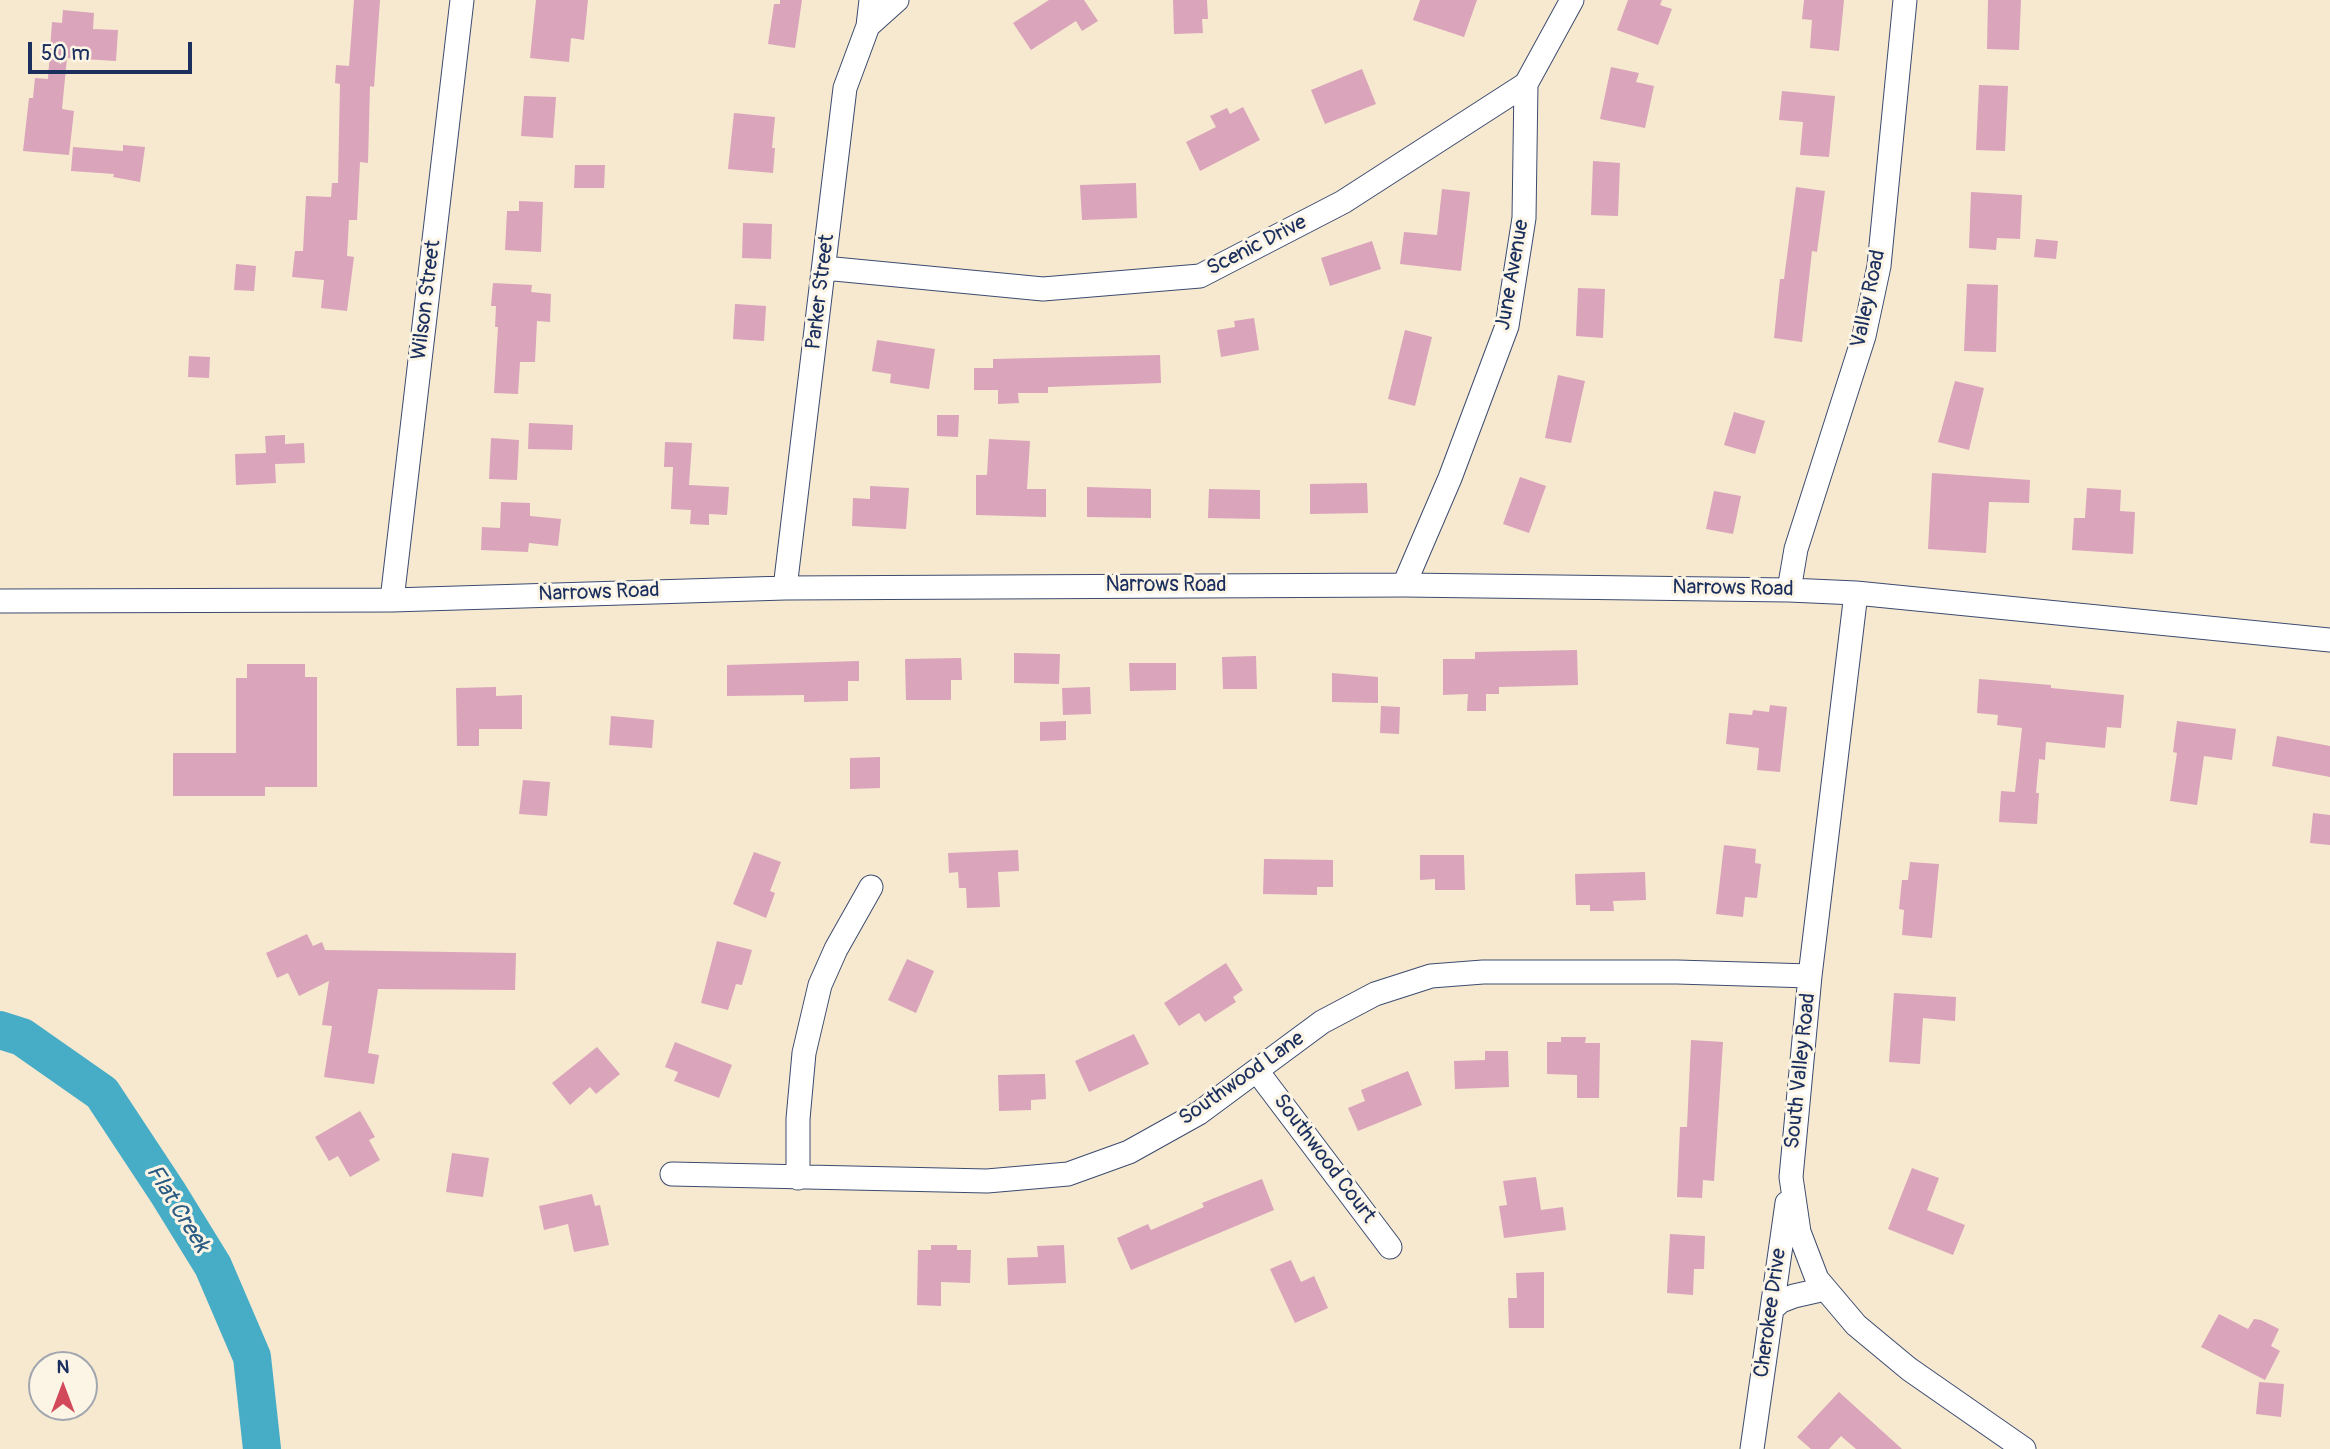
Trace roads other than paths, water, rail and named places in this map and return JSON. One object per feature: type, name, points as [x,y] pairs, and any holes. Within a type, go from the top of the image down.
[{"type":"street","name":"Wilson Street","points":[[392,600],[462,0]]},
{"type":"street","name":"Parker Street","points":[[785,587],[845,88],[868,26],[871,0]]},
{"type":"street","points":[[868,26],[897,0]]},
{"type":"street","name":"June Avenue","points":[[1404,585],[1450,478],[1507,326],[1524,218],[1526,84],[1572,0]]},
{"type":"street","name":"Valley Road","points":[[1789,590],[1796,549],[1864,336],[1879,266],[1905,0]]},
{"type":"street","name":"Scenic Drive","points":[[824,268],[1042,289],[1200,276],[1343,202],[1526,84]]},
{"type":"street","name":"Narrows Road","points":[[0,601],[392,600],[785,587],[1404,585],[1789,590],[1856,593],[2330,640]]},
{"type":"street","name":"South Valley Road","points":[[1856,593],[1810,976],[1791,1177],[1799,1232],[1817,1279],[1856,1325],[1909,1369],[2024,1449]]},
{"type":"street","points":[[798,1178],[798,1119],[804,1053],[820,985],[836,949],[871,887]]},
{"type":"street","name":"Southwood Lane","points":[[672,1174],[987,1181],[1068,1174],[1129,1152],[1199,1113],[1322,1022],[1375,994],[1431,976],[1483,972],[1678,972],[1810,976]]},
{"type":"street","name":"Southwood Court","points":[[1257,1071],[1390,1247]]},
{"type":"street","name":"Cherokee Drive","points":[[1752,1449],[1791,1177]]},
{"type":"street","points":[[1772,1309],[1781,1301],[1794,1296],[1811,1290],[1825,1289]]},
{"type":"waterway","name":"Flat Creek","points":[[0,1030],[22,1037],[102,1093],[168,1193],[213,1266],[252,1357],[262,1449]]}]
